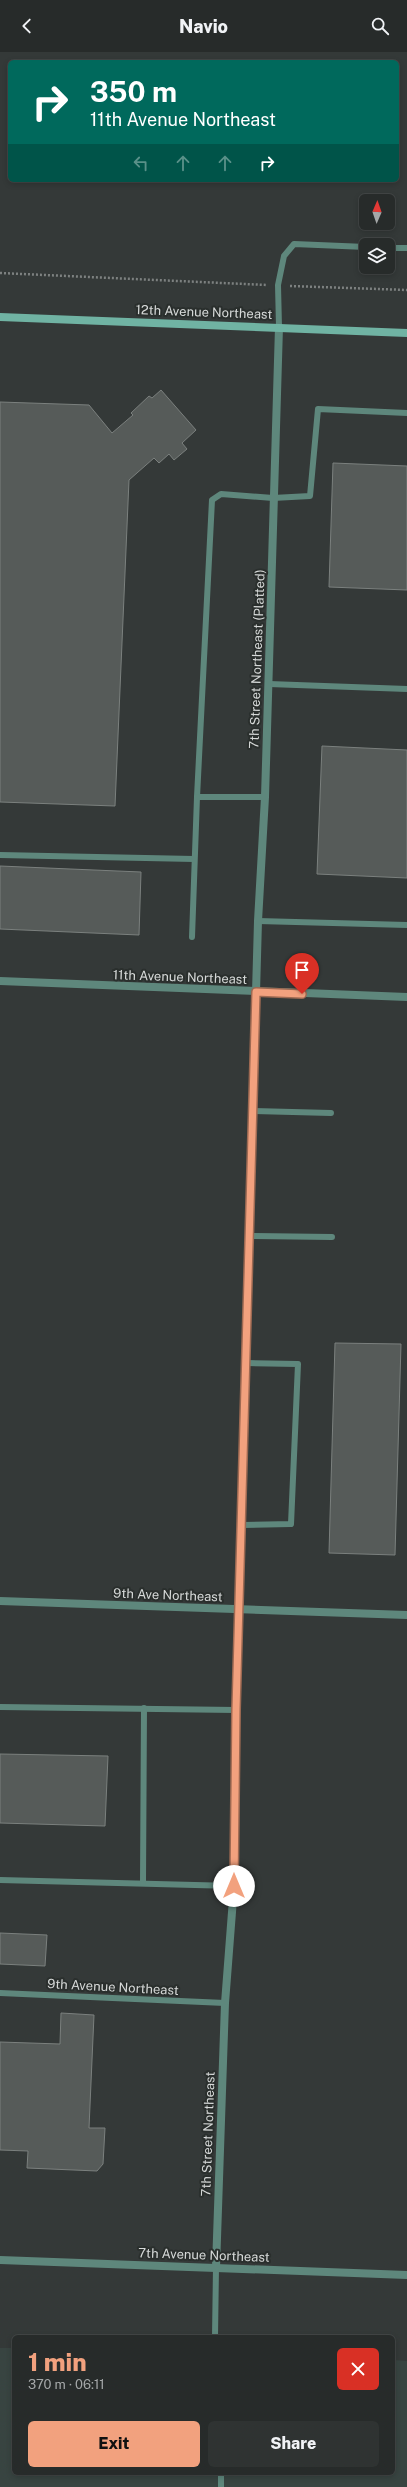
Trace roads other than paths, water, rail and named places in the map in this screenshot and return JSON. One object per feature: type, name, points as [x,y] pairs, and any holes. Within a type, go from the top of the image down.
[{"type":"main road","name":"12th Avenue Northeast","points":[[0,317],[407,333]]},
{"type":"street","name":"7th Street Northeast (Platted)","points":[[242,1525],[258,921],[265,797],[269,684],[273,498],[279,327]]},
{"type":"street","name":"11th Avenue Northeast","points":[[0,981],[407,997]]},
{"type":"street","name":"7th Street Northeast","points":[[216,2267],[225,2003],[234,1886],[236,1710],[242,1525]]},
{"type":"street","name":"9th Ave Northeast","points":[[0,1601],[407,1615]]},
{"type":"street","name":"7th Avenue Northeast","points":[[0,2260],[407,2275]]},
{"type":"lane","points":[[279,327],[278,285],[284,256],[294,244],[359,247]]},
{"type":"lane","points":[[395,248],[407,248]]},
{"type":"lane","points":[[192,937],[194,859],[212,500],[221,494],[273,498],[310,496],[318,409],[407,413]]},
{"type":"lane","points":[[269,684],[407,689]]},
{"type":"lane","points":[[197,797],[265,797]]},
{"type":"lane","points":[[0,855],[194,859]]},
{"type":"lane","points":[[258,921],[407,925]]},
{"type":"lane","points":[[253,1111],[331,1113]]},
{"type":"lane","points":[[250,1236],[332,1237]]},
{"type":"lane","points":[[242,1525],[291,1524],[298,1364],[247,1363]]},
{"type":"lane","points":[[0,1707],[236,1710]]},
{"type":"lane","points":[[143,1883],[144,1708]]},
{"type":"lane","points":[[0,1880],[234,1886]]},
{"type":"lane","name":"9th Avenue Northeast","points":[[0,1993],[225,2003]]},
{"type":"lane","points":[[215,2335],[216,2267]]},
{"type":"lane","points":[[220,2487],[221,2475]]}]
